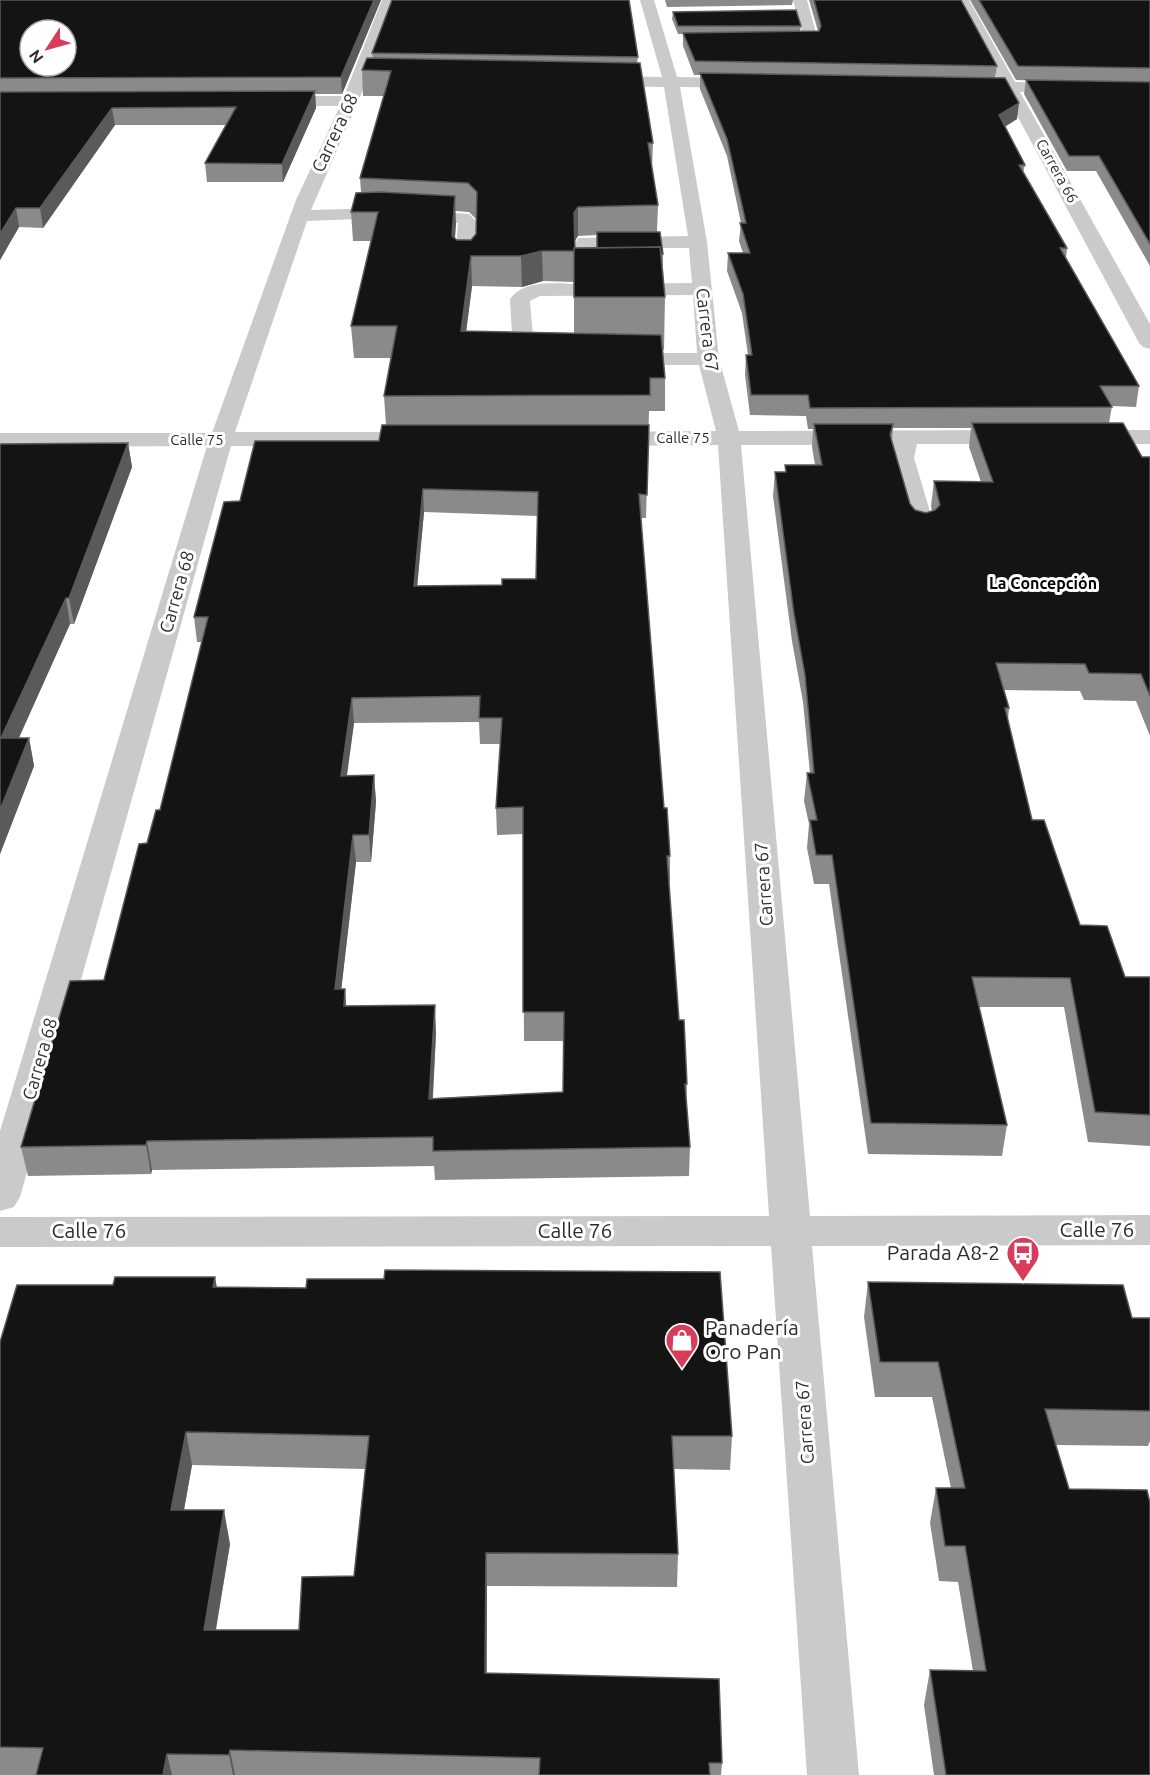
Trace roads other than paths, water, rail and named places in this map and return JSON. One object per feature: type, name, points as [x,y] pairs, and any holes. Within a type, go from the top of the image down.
[{"type":"street","name":"Carrera 68","points":[[0,1197],[221,440],[299,216],[349,101],[367,76],[389,0]]},
{"type":"street","name":"Carrera 66","points":[[962,0],[1150,344]]},
{"type":"street","points":[[764,40],[811,40],[798,8]]},
{"type":"street","name":"Carrera 67","points":[[657,21],[671,82],[698,242],[708,359],[729,438],[832,1775]]},
{"type":"street","points":[[576,80],[764,84]]},
{"type":"street","points":[[952,86],[1150,89]]},
{"type":"street","points":[[256,101],[349,101]]},
{"type":"street","points":[[299,216],[382,213],[463,219],[467,221],[465,264]]},
{"type":"street","points":[[586,279],[585,242],[698,242]]},
{"type":"street","points":[[570,358],[546,358],[524,353],[520,299],[536,290],[701,289]]},
{"type":"street","points":[[605,359],[708,359]]},
{"type":"street","name":"Calle 75","points":[[579,439],[1034,437]]},
{"type":"street","points":[[1069,437],[1150,437]]},
{"type":"street","points":[[907,438],[902,458],[922,528]]},
{"type":"street","name":"Calle 75","points":[[0,440],[448,439]]},
{"type":"street","name":"Calle 76","points":[[0,1232],[1150,1230]]},
{"type":"place","name":"Parada A8-2","points":[[1023,1282]]},
{"type":"place","name":"Panadería Oro Pan","points":[[682,1369]]},
{"type":"district","name":"La Concepción","points":[[1043,583]]}]
